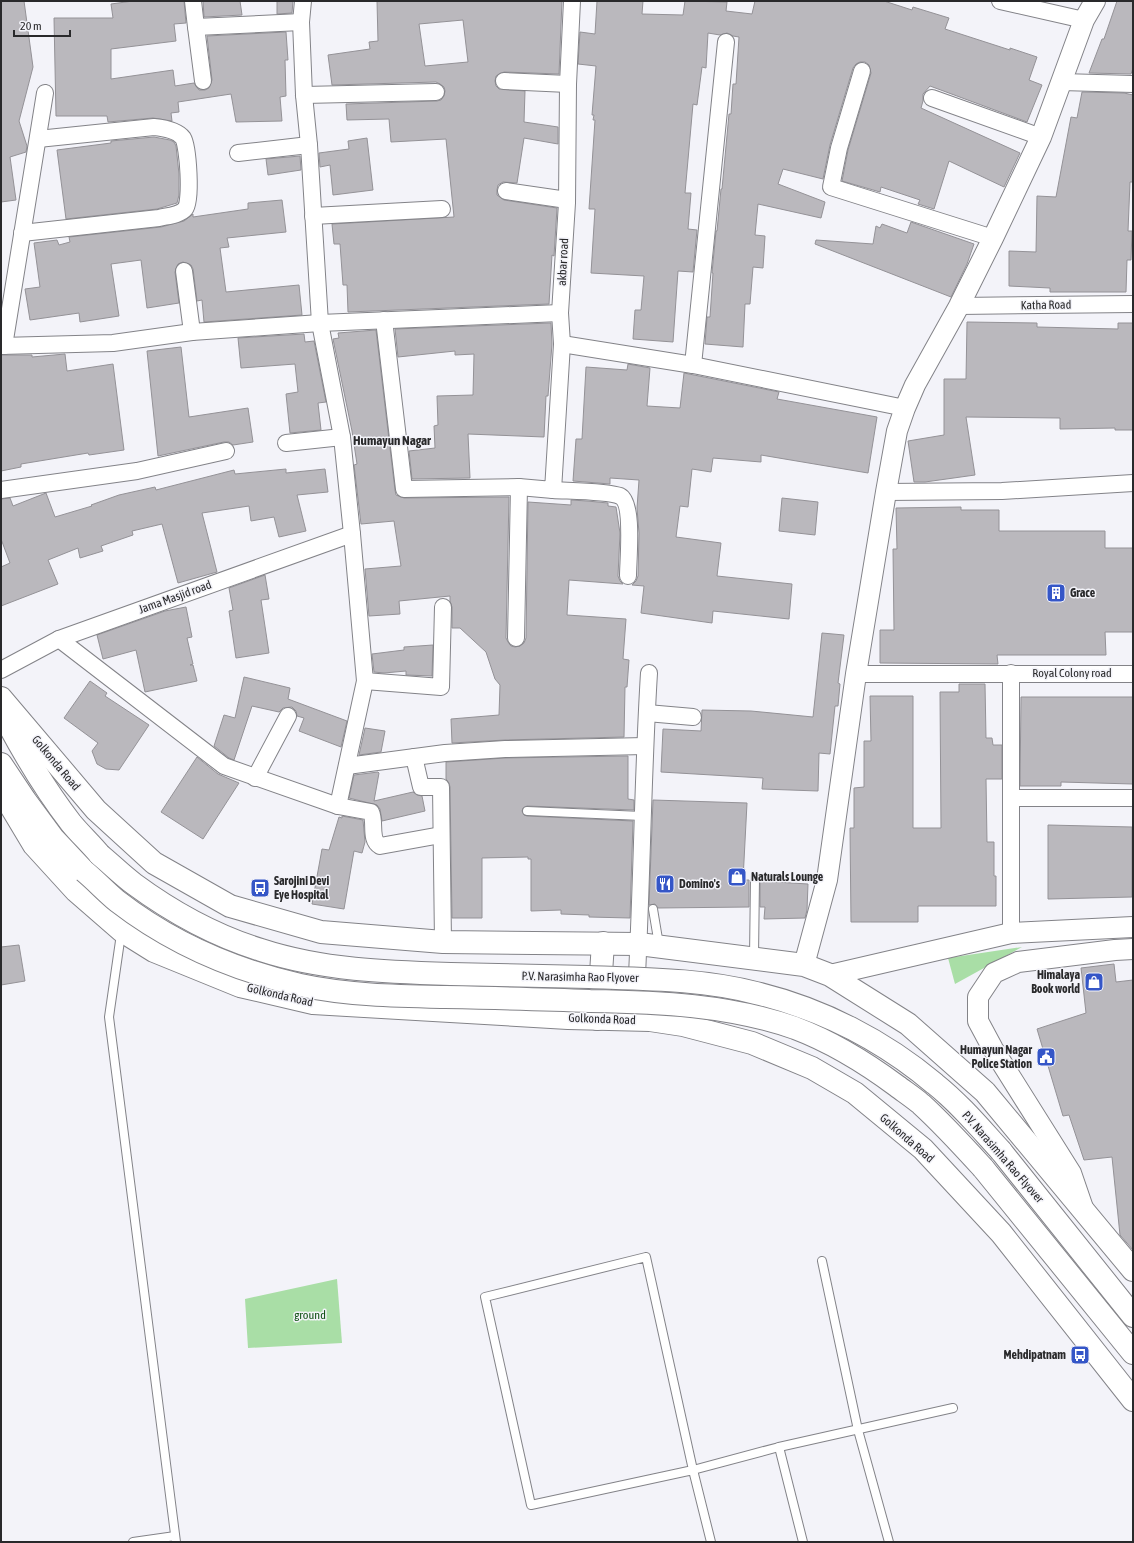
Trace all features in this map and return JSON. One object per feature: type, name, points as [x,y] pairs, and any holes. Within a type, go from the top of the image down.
[{"type":"highway","name":"Golkonda Road","points":[[1,698],[96,810],[154,863],[230,906],[321,932],[443,942],[603,943],[649,945],[804,965],[830,975],[908,1024],[985,1092],[1084,1213],[1133,1270]]},
{"type":"highway","name":"P.V. Narasimha Rao Flyover","points":[[1,710],[45,788],[72,824],[100,855],[134,884],[182,914],[219,934],[260,950],[305,962],[356,969],[405,972],[652,979],[704,983],[756,993],[802,1007],[849,1027],[891,1052],[936,1084],[970,1116],[1001,1151],[1133,1316]]},
{"type":"highway","name":"P.V. Narasimha Rao Flyover","points":[[1,764],[24,800],[53,838],[84,871],[117,900],[162,931],[208,955],[255,972],[300,985],[352,993],[404,996],[652,1002],[701,1007],[750,1014],[795,1028],[838,1047],[880,1073],[919,1103],[953,1135],[983,1168],[1133,1353]]},
{"type":"highway","name":"Golkonda Road","points":[[1,792],[34,845],[76,891],[122,931],[154,951],[240,986],[313,1003],[634,1020],[683,1025],[752,1043],[812,1068],[855,1093],[923,1149],[1001,1233],[1133,1400]]},
{"type":"highway","points":[[598,1019],[603,943]]},
{"type":"street","points":[[193,1],[203,80]]},
{"type":"street","points":[[303,1],[301,22],[304,95],[309,145],[320,323],[342,437],[352,534],[364,681],[338,806]]},
{"type":"street","name":"akbar road","points":[[552,490],[562,344],[560,313],[567,200],[568,84],[572,1]]},
{"type":"street","points":[[1000,1],[1084,20]]},
{"type":"street","points":[[804,965],[827,880],[856,674],[897,431],[915,385],[959,306],[993,238],[1040,137],[1084,20],[1095,1]]},
{"type":"street","points":[[196,27],[301,22]]},
{"type":"street","points":[[693,366],[726,42]]},
{"type":"street","points":[[862,70],[839,148],[831,187],[993,238]]},
{"type":"street","points":[[504,81],[568,84]]},
{"type":"street","points":[[1061,82],[1133,84]]},
{"type":"street","points":[[304,95],[436,92]]},
{"type":"street","points":[[45,93],[3,346],[113,343],[192,332],[320,323],[560,313]]},
{"type":"street","points":[[932,98],[1040,137]]},
{"type":"street","points":[[22,233],[159,218],[177,214],[185,210],[189,203],[190,190],[186,145],[183,138],[168,129],[154,127],[38,140]]},
{"type":"street","points":[[238,154],[309,145]]},
{"type":"street","points":[[506,192],[567,200]]},
{"type":"street","points":[[313,216],[442,209]]},
{"type":"street","points":[[184,272],[192,332]]},
{"type":"street","name":"Katha Road","points":[[959,306],[1133,304]]},
{"type":"street","points":[[384,320],[404,489],[519,487],[610,494],[621,497],[627,505],[629,516],[628,576]]},
{"type":"street","points":[[562,344],[693,366],[905,408]]},
{"type":"street","points":[[286,443],[342,437]]},
{"type":"street","points":[[1,490],[137,471],[226,450]]},
{"type":"street","points":[[886,492],[1002,491],[1133,483]]},
{"type":"street","points":[[516,638],[519,487]]},
{"type":"street","name":"Jama Masjid road","points":[[1,670],[59,638],[352,534]]},
{"type":"street","points":[[364,681],[441,687],[443,607]]},
{"type":"street","points":[[59,638],[224,766],[338,806],[372,812],[374,840],[380,846],[441,835]]},
{"type":"street","points":[[634,1020],[649,945],[642,816],[649,673]]},
{"type":"street","points":[[1010,933],[1012,798],[1011,673]]},
{"type":"street","name":"Royal Colony road","points":[[856,674],[1133,674]]},
{"type":"street","points":[[647,713],[693,717]]},
{"type":"street","points":[[255,778],[288,716]]},
{"type":"street","points":[[347,766],[445,753],[505,749],[645,746]]},
{"type":"street","points":[[414,757],[421,787],[441,787],[443,942]]},
{"type":"street","points":[[1012,798],[1133,798]]},
{"type":"street","points":[[830,975],[1010,933],[1133,927]]},
{"type":"street","points":[[1084,1213],[1071,1173],[993,1049],[978,1021],[978,997],[994,973],[1018,962],[1133,949]]},
{"type":"lane","points":[[527,811],[642,816]]},
{"type":"lane","points":[[754,958],[755,878]]},
{"type":"lane","points":[[649,945],[653,909]]},
{"type":"lane","points":[[122,931],[109,1017],[176,1539],[134,1542]]},
{"type":"lane","points":[[711,1542],[693,1470],[646,1257],[485,1297],[531,1505],[693,1470],[779,1447],[952,1408]]},
{"type":"lane","points":[[822,1260],[858,1430],[889,1542]]},
{"type":"lane","points":[[779,1447],[803,1542]]},
{"type":"green space","points":[[1022,947],[955,984],[948,958]]},
{"type":"green space","name":"ground","points":[[337,1279],[342,1343],[248,1348],[245,1299]]},
{"type":"building","points":[[1,1],[24,1],[33,67],[19,121],[27,146],[26,152],[10,157],[16,200],[1,202]]},
{"type":"building","points":[[133,1],[184,1],[186,23],[174,24],[176,41],[111,49],[111,79],[173,70],[175,86],[194,83],[199,90],[205,90],[209,88],[212,80],[207,36],[286,32],[288,60],[285,60],[286,96],[280,97],[282,121],[236,122],[231,94],[178,102],[179,112],[171,113],[172,121],[153,118],[108,122],[107,116],[56,116],[54,18],[113,18],[111,4]]},
{"type":"building","points":[[203,1],[240,1],[242,15],[204,17]]},
{"type":"building","points":[[277,1],[293,1],[292,13],[277,14]]},
{"type":"building","points":[[377,1],[562,1],[559,74],[504,72],[496,76],[495,81],[496,86],[499,89],[525,91],[524,122],[558,127],[558,144],[524,138],[517,183],[503,182],[498,185],[497,190],[497,195],[504,200],[557,208],[549,304],[348,312],[347,285],[343,285],[340,244],[334,244],[332,224],[454,217],[446,139],[391,142],[389,119],[347,120],[346,104],[437,101],[441,100],[444,96],[444,87],[436,82],[332,85],[328,55],[370,49],[369,42],[378,41]],"holes":[[[463,20],[468,62],[425,66],[419,24]]]},
{"type":"building","points":[[597,1],[643,1],[642,14],[683,15],[685,1],[727,2],[726,11],[752,14],[755,1],[884,1],[912,10],[913,7],[949,18],[945,29],[1037,57],[1029,80],[1042,85],[1027,122],[930,86],[923,94],[921,108],[1020,153],[1004,187],[949,161],[934,209],[918,204],[920,200],[881,187],[880,192],[842,181],[848,150],[871,73],[869,65],[865,62],[856,64],[853,68],[830,145],[823,179],[783,169],[778,184],[825,202],[821,218],[758,204],[755,235],[765,236],[763,268],[753,267],[750,304],[745,304],[743,347],[705,344],[707,317],[710,317],[712,273],[729,114],[731,114],[733,84],[736,84],[739,37],[727,33],[720,35],[708,33],[706,68],[702,67],[697,105],[693,104],[685,193],[691,193],[688,229],[697,230],[693,272],[678,271],[673,342],[633,339],[635,310],[641,310],[644,276],[591,273],[595,209],[589,209],[595,120],[593,120],[594,115],[592,115],[596,66],[578,64],[580,32],[595,34]]},
{"type":"building","points":[[1117,1],[1133,1],[1133,68],[1131,74],[1089,73],[1102,39],[1104,39]]},
{"type":"building","points":[[1082,92],[1124,93],[1133,95],[1133,182],[1130,182],[1128,231],[1132,231],[1131,260],[1127,260],[1126,292],[1050,292],[1050,288],[1009,286],[1009,251],[1036,252],[1037,196],[1056,197],[1071,117],[1077,118]]},
{"type":"building","points":[[154,137],[170,140],[174,142],[176,146],[179,174],[179,195],[177,203],[157,209],[66,219],[57,150],[111,143],[111,141]]},
{"type":"building","points":[[367,138],[373,190],[333,195],[330,165],[320,167],[319,153],[349,149],[348,141]]},
{"type":"building","points":[[300,156],[301,170],[268,175],[266,159]]},
{"type":"building","points":[[282,200],[286,232],[227,238],[229,247],[220,248],[226,292],[299,285],[302,315],[204,322],[202,300],[197,301],[193,269],[191,265],[183,262],[178,264],[175,272],[179,303],[147,308],[141,260],[111,264],[119,316],[80,322],[79,313],[30,320],[25,289],[40,287],[34,243],[57,240],[59,245],[70,242],[69,237],[161,227],[184,221],[193,214],[193,217],[248,209],[248,203]]},
{"type":"building","points":[[911,222],[974,244],[967,264],[951,297],[815,244],[816,240],[873,244],[876,226],[880,228],[882,224],[907,233]]},
{"type":"building","points":[[967,322],[1037,323],[1037,327],[1118,329],[1118,323],[1133,323],[1133,430],[1115,430],[1115,428],[1060,429],[1060,418],[966,417],[975,475],[925,482],[914,482],[908,441],[944,435],[944,379],[966,379]]},
{"type":"building","points":[[551,323],[552,344],[548,396],[546,396],[544,437],[468,434],[470,478],[412,479],[409,451],[435,448],[434,426],[438,425],[437,396],[473,395],[474,354],[455,355],[455,351],[398,357],[395,329]]},
{"type":"building","points":[[376,330],[396,495],[404,498],[509,497],[506,638],[511,646],[520,646],[524,643],[526,638],[528,502],[571,505],[571,500],[608,503],[608,506],[616,507],[620,533],[618,576],[623,584],[569,580],[567,615],[626,619],[623,659],[629,660],[627,687],[625,687],[624,737],[452,743],[451,719],[499,715],[500,685],[495,679],[486,652],[460,628],[452,628],[452,607],[450,596],[399,601],[400,614],[369,616],[365,569],[401,566],[394,521],[361,524],[354,465],[357,464],[352,431],[333,339],[339,338],[338,333]]},
{"type":"building","points":[[304,334],[305,342],[314,341],[326,402],[318,403],[321,430],[290,433],[286,394],[298,392],[295,364],[241,368],[238,338]]},
{"type":"building","points":[[181,347],[189,417],[248,408],[253,442],[233,445],[229,442],[224,442],[158,456],[147,351]]},
{"type":"building","points":[[65,354],[67,371],[113,364],[124,450],[89,455],[88,453],[21,464],[21,467],[1,471],[1,355],[32,355],[32,357]]},
{"type":"building","points":[[628,364],[650,368],[647,406],[680,408],[684,373],[779,392],[777,399],[877,417],[868,473],[761,455],[761,462],[713,458],[711,472],[692,469],[688,507],[680,506],[676,537],[721,543],[717,576],[792,584],[789,619],[713,611],[712,623],[641,613],[644,586],[632,585],[638,576],[639,533],[637,508],[639,480],[610,478],[610,484],[573,481],[576,439],[582,439],[586,367],[627,370]]},
{"type":"building","points":[[286,469],[286,473],[325,469],[328,492],[297,495],[306,531],[279,537],[274,517],[251,521],[249,506],[202,513],[217,572],[178,583],[162,524],[132,531],[133,535],[101,546],[103,551],[80,558],[78,548],[48,560],[58,584],[1,606],[1,567],[10,563],[1,539],[1,499],[10,498],[13,506],[46,493],[55,517],[92,506],[91,505],[119,495],[155,487],[156,490],[234,470],[235,474]]},
{"type":"building","points":[[782,498],[818,502],[815,535],[779,531]]},
{"type":"building","points":[[961,507],[961,510],[999,510],[999,531],[1105,531],[1105,548],[1133,548],[1133,632],[1105,632],[1106,655],[997,655],[998,664],[880,663],[880,630],[894,630],[893,549],[897,549],[896,508]]},
{"type":"building","points":[[265,575],[269,599],[261,600],[269,653],[236,658],[229,611],[233,610],[229,588]]},
{"type":"building","points":[[186,607],[192,637],[187,638],[193,664],[190,665],[193,665],[197,681],[145,692],[136,650],[103,659],[97,635],[165,611]]},
{"type":"building","points":[[822,633],[844,635],[838,683],[840,684],[838,706],[835,706],[830,754],[819,753],[818,791],[762,789],[763,778],[661,772],[663,729],[701,731],[702,710],[751,711],[813,717]]},
{"type":"building","points":[[433,645],[432,676],[406,675],[406,671],[384,673],[374,672],[372,654],[404,650],[404,647]]},
{"type":"building","points":[[244,677],[290,688],[288,699],[347,721],[341,747],[299,731],[304,718],[297,716],[296,711],[292,707],[283,708],[279,712],[252,706],[234,760],[229,758],[214,746],[224,715],[235,718]]},
{"type":"building","points":[[90,681],[107,693],[105,696],[149,725],[119,770],[106,769],[97,764],[92,751],[98,743],[64,718]]},
{"type":"building","points":[[959,684],[985,684],[986,738],[992,738],[993,745],[1002,745],[1002,779],[986,779],[987,842],[994,842],[996,906],[918,906],[918,922],[851,922],[850,828],[854,828],[854,788],[864,787],[864,741],[871,741],[870,696],[913,696],[913,828],[941,828],[940,692],[959,692]]},
{"type":"building","points":[[1021,697],[1133,697],[1133,784],[1061,782],[1061,786],[1020,786]]},
{"type":"building","points":[[365,728],[385,731],[381,752],[359,755]]},
{"type":"building","points":[[628,756],[628,799],[634,800],[634,810],[527,806],[523,808],[522,811],[524,815],[527,816],[633,821],[630,918],[589,917],[589,915],[561,914],[561,910],[531,911],[531,859],[528,859],[528,857],[482,858],[482,918],[452,918],[450,787],[446,779],[446,762],[505,758]]},
{"type":"building","points":[[197,757],[218,774],[239,783],[203,839],[161,812]]},
{"type":"building","points":[[378,772],[374,801],[413,792],[422,796],[425,811],[382,821],[380,809],[377,805],[349,798],[354,775]]},
{"type":"building","points":[[653,800],[747,803],[743,880],[749,880],[749,907],[658,908],[655,904],[649,905]]},
{"type":"building","points":[[342,816],[363,820],[365,842],[362,853],[354,851],[344,909],[312,904],[322,849],[329,850],[339,817],[342,818]]},
{"type":"building","points":[[1048,825],[1132,827],[1132,897],[1048,899]]},
{"type":"building","points":[[760,881],[808,884],[807,910],[805,918],[764,919],[765,907],[760,907]]},
{"type":"building","points":[[19,945],[25,981],[1,985],[1,947]]},
{"type":"building","points":[[1114,964],[1116,982],[1133,980],[1133,1250],[1120,1235],[1112,1157],[1084,1160],[1069,1115],[1063,1116],[1037,1029],[1086,1013],[1081,968]]},
{"type":"place","name":"Grace","points":[[1056,593]]},
{"type":"place","name":"Naturals Lounge","points":[[737,877]]},
{"type":"place","name":"Domino's","points":[[665,884]]},
{"type":"place","name":"Sarojini Devi Eye Hospital","points":[[260,888]]},
{"type":"place","name":"Himalaya Book world","points":[[1094,982]]},
{"type":"place","name":"Humayun Nagar Police Station","points":[[1046,1057]]},
{"type":"place","name":"Mehdipatnam","points":[[1080,1355]]},
{"type":"district","name":"Humayun Nagar","points":[[392,440]]}]
